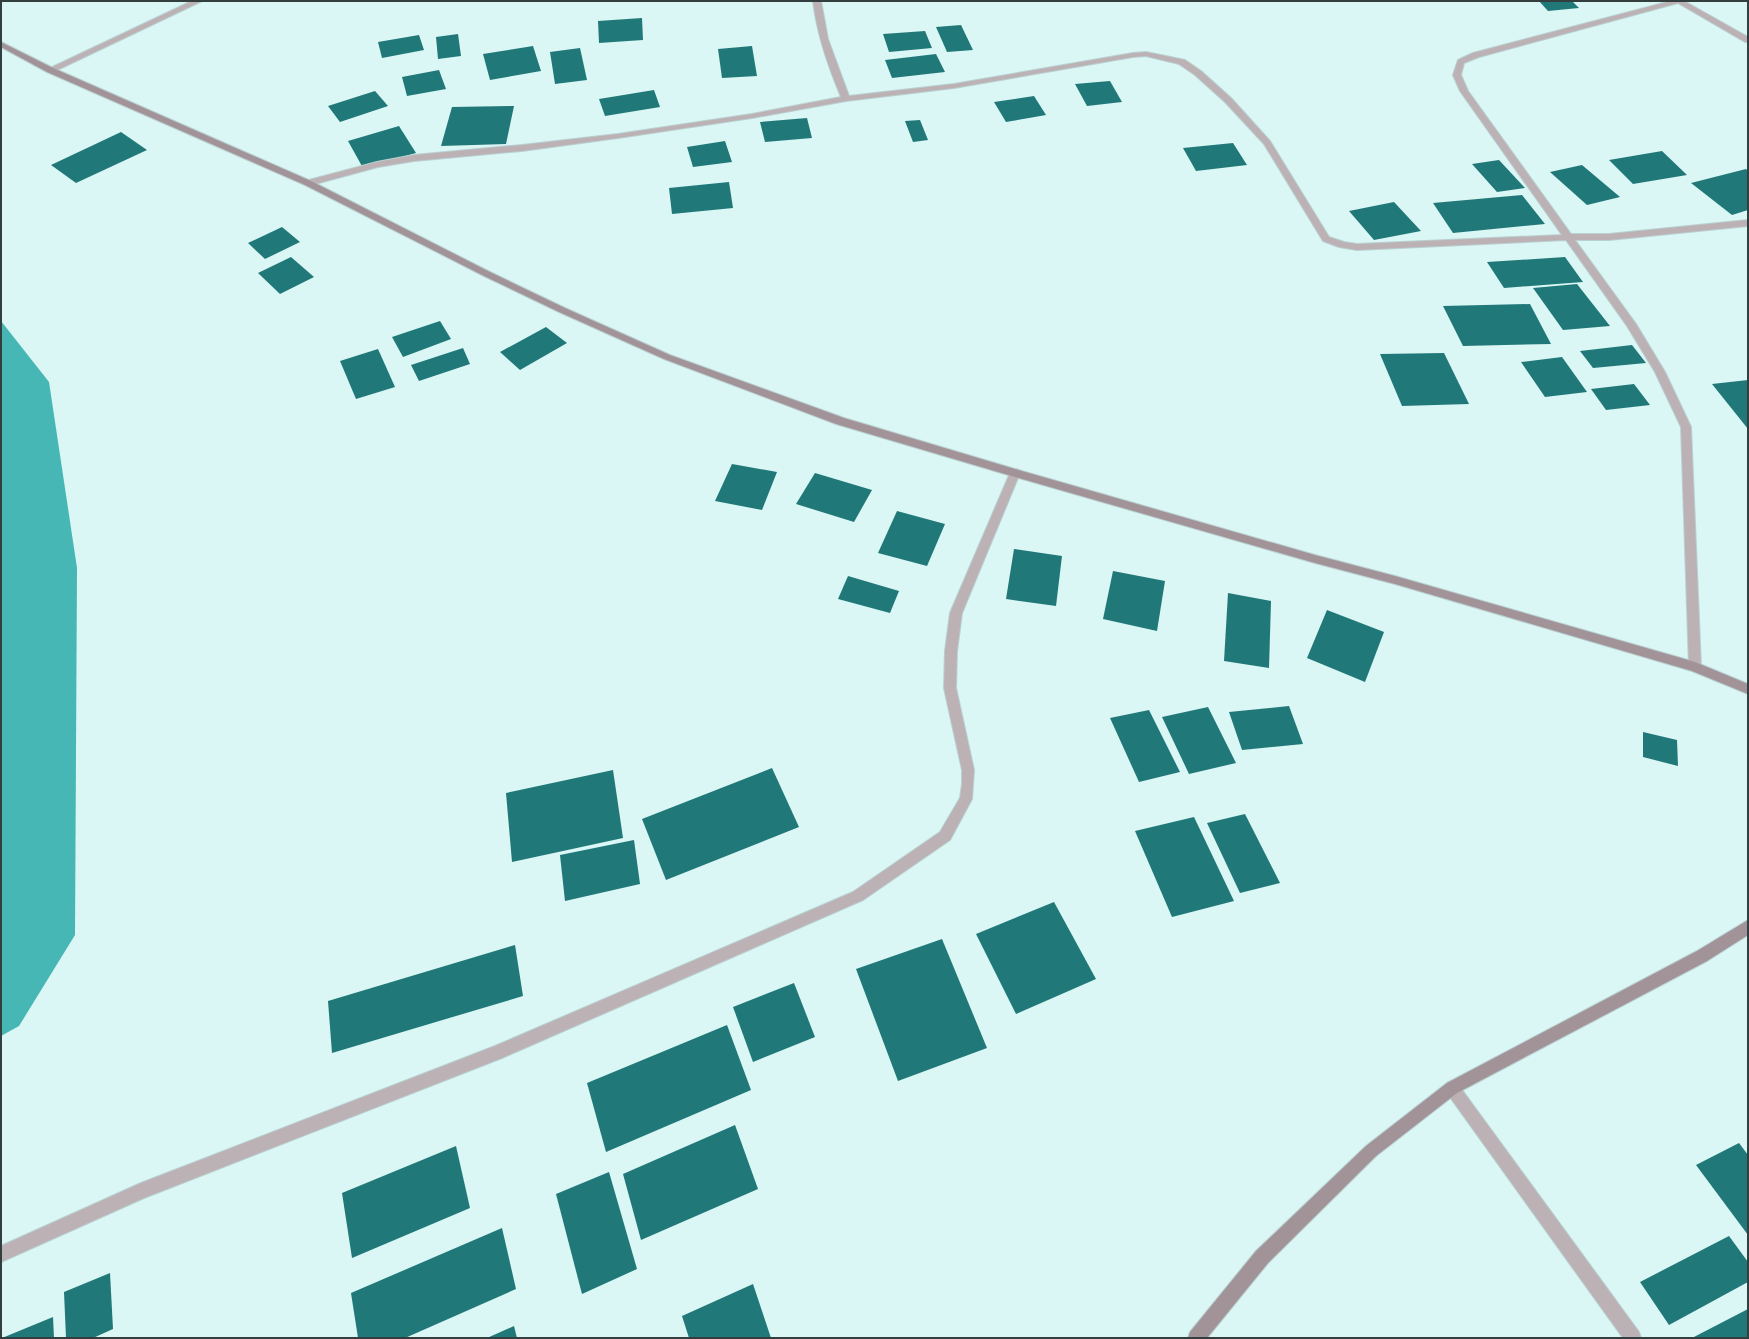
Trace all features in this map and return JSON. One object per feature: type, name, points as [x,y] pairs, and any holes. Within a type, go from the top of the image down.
[{"type":"street","points":[[50,70],[198,1]]},
{"type":"street","points":[[817,1],[819,23],[826,47],[846,99]]},
{"type":"street","points":[[1695,668],[1686,427],[1660,372],[1631,324],[1464,91],[1457,75],[1461,62],[1476,55],[1679,1],[1748,40]]},
{"type":"street","points":[[1,44],[50,70],[308,182],[487,274],[562,310],[667,357],[840,421],[1015,473],[1395,580],[1695,668],[1748,689]]},
{"type":"street","points":[[308,182],[377,165],[414,158],[522,148],[611,137],[752,116],[846,99],[875,97],[1039,73],[1146,54],[1182,62],[1198,72],[1267,143],[1326,239],[1342,245],[1357,247],[1568,237],[1609,237],[1748,223]]},
{"type":"street","points":[[1,1254],[141,1191],[497,1053],[858,896],[945,836],[966,799],[968,784],[968,770],[950,688],[951,652],[956,613],[1015,473]]},
{"type":"street","points":[[1196,1338],[1262,1257],[1366,1156],[1452,1088],[1702,956],[1740,934],[1748,926]]},
{"type":"street","points":[[1452,1088],[1633,1338]]},
{"type":"water","points":[[1,321],[49,382],[77,568],[75,935],[19,1026],[1,1036]]},
{"type":"building","points":[[1539,1],[1572,1],[1579,8],[1548,11]]},
{"type":"building","points":[[642,18],[643,40],[599,43],[598,21]]},
{"type":"building","points":[[961,25],[973,50],[947,52],[936,27]]},
{"type":"building","points":[[925,31],[932,48],[889,52],[883,34]]},
{"type":"building","points":[[458,34],[461,56],[438,59],[436,37]]},
{"type":"building","points":[[419,35],[424,50],[382,58],[378,42]]},
{"type":"building","points":[[533,46],[541,71],[490,80],[483,54]]},
{"type":"building","points":[[752,46],[757,76],[722,78],[718,49]]},
{"type":"building","points":[[580,48],[587,80],[555,84],[550,52]]},
{"type":"building","points":[[936,54],[945,72],[892,78],[885,60]]},
{"type":"building","points":[[439,70],[446,89],[407,96],[402,77]]},
{"type":"building","points":[[1110,81],[1122,102],[1087,106],[1075,84]]},
{"type":"building","points":[[654,90],[660,107],[605,116],[599,99]]},
{"type":"building","points":[[375,91],[388,106],[340,122],[328,106]]},
{"type":"building","points":[[1034,96],[1046,115],[1006,122],[994,102]]},
{"type":"building","points":[[514,106],[506,144],[441,146],[452,107]]},
{"type":"building","points":[[807,118],[812,138],[765,142],[760,122]]},
{"type":"building","points":[[920,120],[928,140],[913,142],[905,121]]},
{"type":"building","points":[[399,126],[416,153],[363,168],[348,141]]},
{"type":"building","points":[[121,132],[147,150],[76,183],[51,165]]},
{"type":"building","points":[[725,141],[732,162],[693,167],[687,147]]},
{"type":"building","points":[[1233,143],[1247,165],[1196,171],[1183,148]]},
{"type":"building","points":[[1662,151],[1687,175],[1633,184],[1609,160]]},
{"type":"building","points":[[1499,160],[1525,188],[1497,192],[1472,164]]},
{"type":"building","points":[[1582,165],[1620,197],[1587,205],[1550,172]]},
{"type":"building","points":[[1746,169],[1748,171],[1748,210],[1732,215],[1691,183]]},
{"type":"building","points":[[729,182],[733,208],[672,214],[669,188]]},
{"type":"building","points":[[1522,195],[1545,224],[1453,233],[1433,203]]},
{"type":"building","points":[[1394,202],[1421,231],[1374,240],[1349,211]]},
{"type":"building","points":[[282,227],[300,242],[265,259],[248,243]]},
{"type":"building","points":[[291,257],[314,277],[280,294],[258,273]]},
{"type":"building","points":[[1565,257],[1583,282],[1504,288],[1487,262]]},
{"type":"building","points":[[1577,284],[1610,326],[1563,330],[1533,288]]},
{"type":"building","points":[[1530,304],[1551,344],[1463,346],[1443,306]]},
{"type":"building","points":[[440,321],[451,339],[403,357],[392,337]]},
{"type":"building","points":[[546,327],[567,343],[520,370],[500,352]]},
{"type":"building","points":[[1632,345],[1646,363],[1593,368],[1580,351]]},
{"type":"building","points":[[463,348],[470,364],[419,381],[411,365]]},
{"type":"building","points":[[378,349],[395,387],[356,399],[340,361]]},
{"type":"building","points":[[1444,353],[1469,404],[1402,406],[1380,354]]},
{"type":"building","points":[[1562,357],[1587,392],[1545,397],[1521,362]]},
{"type":"building","points":[[1748,380],[1748,429],[1712,384]]},
{"type":"building","points":[[1634,384],[1650,405],[1606,410],[1591,389]]},
{"type":"building","points":[[732,464],[777,472],[762,510],[715,501]]},
{"type":"building","points":[[815,473],[872,490],[854,522],[796,504]]},
{"type":"building","points":[[897,511],[945,524],[927,566],[878,553]]},
{"type":"building","points":[[1014,549],[1062,556],[1056,606],[1006,599]]},
{"type":"building","points":[[1113,571],[1165,581],[1157,631],[1103,619]]},
{"type":"building","points":[[848,576],[899,591],[890,613],[838,599]]},
{"type":"building","points":[[1228,593],[1271,601],[1269,668],[1224,661]]},
{"type":"building","points":[[1327,610],[1384,632],[1365,682],[1307,658]]},
{"type":"building","points":[[1289,706],[1303,744],[1242,750],[1229,712]]},
{"type":"building","points":[[1208,707],[1236,763],[1189,774],[1162,717]]},
{"type":"building","points":[[1149,710],[1180,772],[1139,782],[1110,718]]},
{"type":"building","points":[[1643,732],[1677,740],[1678,766],[1643,757]]},
{"type":"building","points":[[772,768],[799,827],[666,880],[642,819]]},
{"type":"building","points":[[613,770],[623,838],[512,862],[506,793]]},
{"type":"building","points":[[1245,814],[1280,883],[1240,893],[1207,823]]},
{"type":"building","points":[[1194,817],[1234,901],[1172,917],[1135,831]]},
{"type":"building","points":[[634,840],[640,884],[565,901],[560,855]]},
{"type":"building","points":[[1054,902],[1096,979],[1016,1014],[976,934]]},
{"type":"building","points":[[942,939],[987,1048],[898,1081],[856,969]]},
{"type":"building","points":[[515,945],[523,996],[332,1053],[328,1001]]},
{"type":"building","points":[[794,983],[815,1037],[753,1062],[733,1007]]},
{"type":"building","points":[[727,1025],[751,1090],[606,1152],[587,1083]]},
{"type":"building","points":[[735,1125],[758,1189],[641,1240],[623,1174]]},
{"type":"building","points":[[1739,1143],[1748,1155],[1748,1235],[1696,1165]]},
{"type":"building","points":[[456,1146],[470,1208],[352,1258],[342,1193]]},
{"type":"building","points":[[609,1172],[637,1269],[582,1294],[556,1194]]},
{"type":"building","points":[[502,1228],[516,1289],[405,1338],[358,1338],[351,1293]]},
{"type":"building","points":[[1729,1236],[1748,1262],[1748,1282],[1669,1325],[1640,1282]]},
{"type":"building","points":[[110,1273],[113,1329],[93,1338],[66,1338],[64,1292]]},
{"type":"building","points":[[753,1284],[771,1338],[689,1338],[682,1316]]},
{"type":"building","points":[[1748,1309],[1748,1338],[1692,1338]]},
{"type":"building","points":[[53,1317],[54,1338],[2,1338]]},
{"type":"building","points":[[514,1326],[517,1338],[487,1338]]}]
